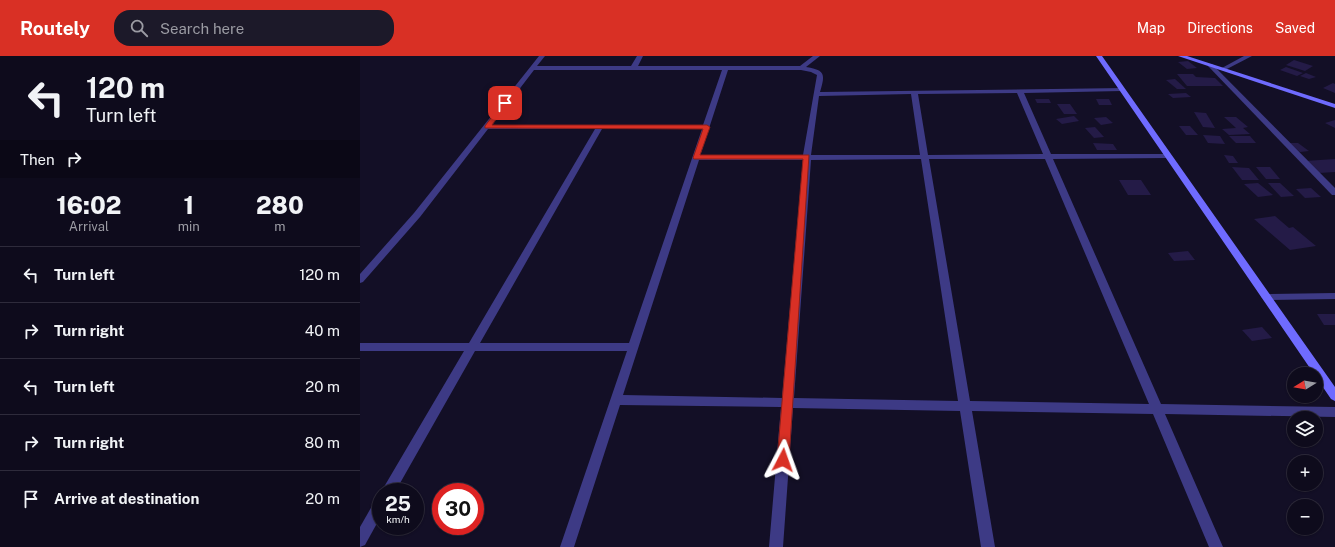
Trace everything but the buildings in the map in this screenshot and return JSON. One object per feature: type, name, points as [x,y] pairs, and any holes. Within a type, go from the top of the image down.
[{"type":"street","points":[[360,280],[417,215],[542,56]]},
{"type":"street","points":[[634,67],[640,56]]},
{"type":"street","points":[[802,68],[817,56]]},
{"type":"street","points":[[1099,56],[1335,396]]},
{"type":"street","points":[[1181,56],[1335,106]]},
{"type":"street","points":[[1223,69],[1248,56]]},
{"type":"street","points":[[1210,65],[1335,193]]},
{"type":"street","points":[[567,547],[726,67]]},
{"type":"street","points":[[532,68],[802,68],[814,70],[820,74],[821,77],[816,94],[807,156],[776,547]]},
{"type":"street","points":[[816,94],[1122,89]]},
{"type":"street","points":[[1020,91],[1216,547]]},
{"type":"street","points":[[914,93],[988,547]]},
{"type":"street","points":[[393,483],[600,126]]},
{"type":"street","points":[[487,127],[707,127]]},
{"type":"street","points":[[696,158],[807,156],[1168,156]]},
{"type":"street","points":[[1266,297],[1335,296]]},
{"type":"street","points":[[360,347],[633,347]]},
{"type":"street","points":[[616,400],[1335,412]]},
{"type":"street","points":[[360,540],[372,519]]},
{"type":"route","points":[[505,103],[487,127],[707,127],[696,158],[807,156],[783,460]]}]
